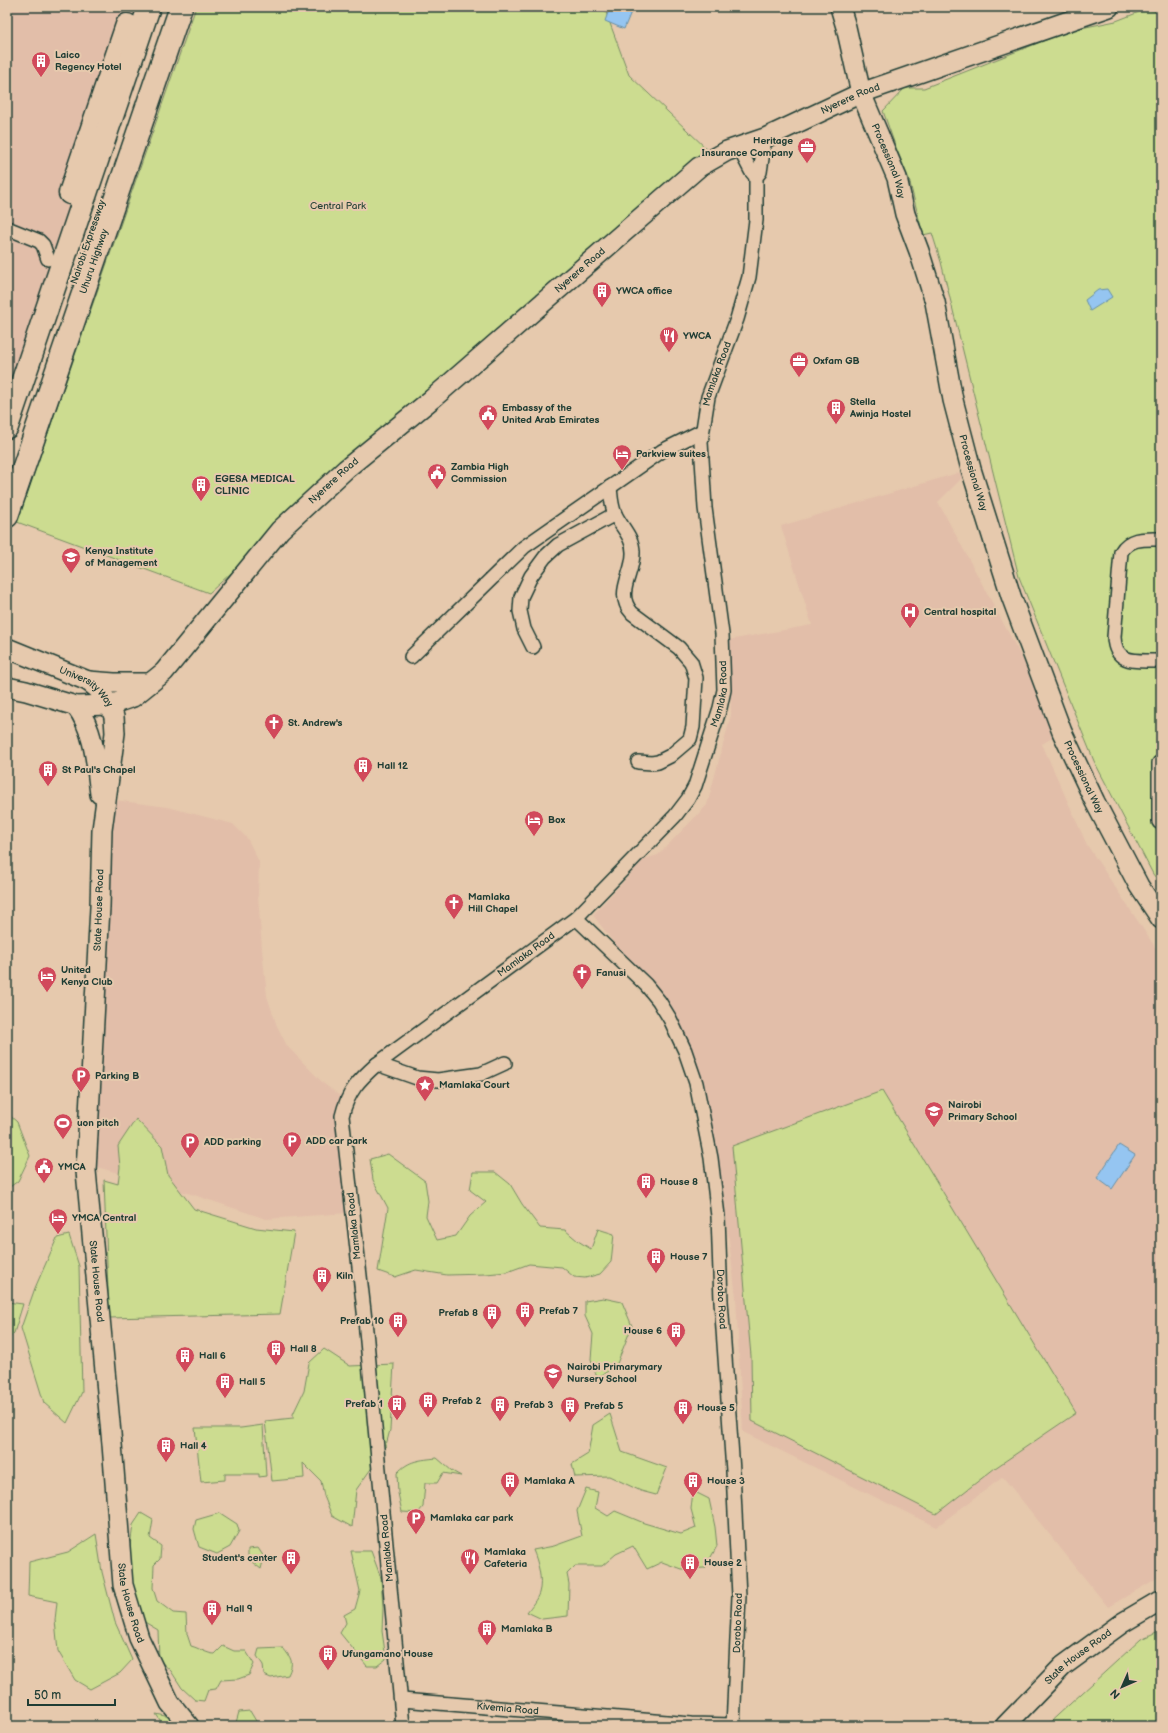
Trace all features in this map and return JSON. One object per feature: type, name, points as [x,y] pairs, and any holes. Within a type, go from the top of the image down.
[{"type":"highway","points":[[7,380],[133,7]]},
{"type":"highway","name":"Nairobi Expressway","points":[[7,428],[149,7]]},
{"type":"highway","name":"Nairobi Expressway","points":[[7,476],[168,7]]},
{"type":"highway","name":"Uhuru Highway","points":[[7,516],[181,7]]},
{"type":"street","name":"Processional Way","points":[[840,7],[861,94],[897,178],[905,214],[919,251],[935,302],[953,400],[969,461],[1011,596],[1062,732],[1094,802],[1139,886],[1161,919]]},
{"type":"street","name":"Nyerere Road","points":[[110,704],[133,697],[164,672],[280,530],[346,469],[432,399],[699,167],[727,151],[765,138],[861,94],[1109,7]]},
{"type":"street","name":"Mamlaka Road","points":[[403,1726],[402,1700],[365,1320],[342,1116],[355,1084],[377,1064],[576,918],[653,840],[688,799],[699,776],[724,690],[724,666],[719,609],[705,508],[701,442],[702,431],[708,397],[737,319],[749,277],[756,220],[756,177],[760,172],[765,138]]},
{"type":"street","points":[[739,148],[751,171],[756,177]]},
{"type":"street","points":[[7,228],[39,241],[43,245],[48,259]]},
{"type":"street","points":[[411,656],[524,547],[662,450],[702,431]]},
{"type":"street","points":[[610,487],[611,503],[615,514],[627,533],[633,550],[633,561],[624,594],[626,607],[679,648],[691,662],[696,678],[693,726],[690,739],[670,756],[658,762],[638,762]]},
{"type":"street","points":[[533,647],[524,628],[520,611],[521,597],[531,576],[545,557],[558,545],[615,514]]},
{"type":"street","points":[[1161,539],[1132,541],[1125,546],[1121,552],[1114,637],[1116,650],[1129,660],[1161,661]]},
{"type":"street","name":"University Way","points":[[7,648],[88,681],[99,690],[110,704]]},
{"type":"street","points":[[88,681],[150,683]]},
{"type":"street","name":"University Way","points":[[7,687],[76,706],[110,704]]},
{"type":"street","points":[[115,733],[133,697]]},
{"type":"street","name":"State House Road","points":[[110,704],[114,717],[115,733],[102,830],[100,906],[86,1171],[123,1578],[131,1613],[139,1638],[170,1703],[189,1726]]},
{"type":"street","name":"State House Road","points":[[76,706],[84,717],[90,730],[104,821]]},
{"type":"street","points":[[1159,822],[1159,763],[1161,763]]},
{"type":"street","name":"Dorobo Road","points":[[576,918],[646,984],[670,1019],[685,1051],[696,1083],[711,1158],[718,1216],[721,1301],[733,1471],[739,1596],[733,1726]]},
{"type":"street","points":[[377,1064],[417,1078],[438,1080],[481,1074],[505,1062]]},
{"type":"street","name":"State House Road","points":[[1005,1726],[1063,1666],[1122,1623],[1161,1600]]},
{"type":"street","name":"Kivemia Road","points":[[402,1700],[691,1724],[733,1726]]},
{"type":"shaded area","points":[[7,7],[159,7],[7,414]]},
{"type":"shaded area","name":"Nairobi Primary School","points":[[971,469],[938,502],[1062,732],[1042,744],[1087,845],[1161,956],[1161,1576],[1108,1607],[1003,1477],[936,1527],[743,1432],[736,1297],[720,1167],[696,1088],[648,988],[593,915],[644,859],[658,855],[707,805],[731,715],[729,640],[812,625],[781,526]]},
{"type":"shaded area","points":[[114,800],[167,807],[233,824],[247,838],[259,862],[258,896],[267,996],[277,1026],[287,1046],[324,1084],[342,1097],[335,1113],[347,1213],[266,1219],[191,1194],[90,1165]]},
{"type":"shaded area","points":[[437,1722],[513,1726],[410,1726],[410,1723]]},
{"type":"green space","name":"Central Park","points":[[196,7],[604,7],[629,75],[707,149],[582,255],[209,593],[17,522]]},
{"type":"green space","points":[[1147,9],[1161,13],[1161,885],[1153,874],[1094,761],[1019,577],[941,262],[932,233],[923,235],[909,179],[883,111],[905,88],[924,88],[1071,30],[1116,21]]},
{"type":"green space","points":[[882,1091],[1076,1413],[995,1468],[936,1514],[752,1421],[751,1356],[732,1146]]},
{"type":"green space","points":[[7,1113],[17,1122],[30,1156],[18,1181],[7,1189]]},
{"type":"green space","points":[[136,1119],[162,1146],[168,1175],[194,1209],[256,1228],[294,1232],[280,1314],[109,1318],[104,1180],[118,1184],[120,1167],[118,1146]]},
{"type":"green space","points":[[388,1154],[425,1181],[428,1201],[426,1216],[437,1240],[456,1236],[470,1216],[486,1202],[470,1190],[473,1172],[495,1172],[510,1184],[522,1204],[540,1228],[565,1230],[578,1241],[591,1249],[598,1229],[614,1234],[611,1262],[600,1274],[585,1278],[574,1277],[562,1267],[529,1264],[507,1272],[486,1274],[447,1275],[416,1270],[395,1277],[378,1271],[388,1208],[373,1180],[370,1159]]},
{"type":"green space","points":[[69,1235],[79,1266],[82,1392],[67,1423],[44,1403],[21,1328],[35,1288],[57,1238]]},
{"type":"green space","points":[[603,1298],[622,1302],[632,1326],[616,1366],[597,1378],[591,1359],[593,1334],[585,1316],[585,1301]]},
{"type":"green space","points":[[7,1302],[23,1304],[14,1333],[7,1340]]},
{"type":"green space","points":[[324,1349],[350,1366],[394,1364],[390,1430],[385,1449],[356,1490],[352,1527],[332,1516],[324,1496],[321,1481],[303,1463],[304,1478],[272,1481],[265,1421],[293,1418],[293,1414],[304,1391],[309,1363]]},
{"type":"green space","points":[[610,1414],[622,1452],[667,1468],[656,1495],[641,1491],[609,1476],[575,1477],[572,1464],[588,1454],[593,1425]]},
{"type":"green space","points":[[263,1425],[266,1476],[259,1477],[259,1474],[225,1474],[225,1480],[201,1482],[195,1428],[241,1428]]},
{"type":"green space","points":[[437,1458],[452,1471],[461,1476],[443,1473],[437,1483],[425,1483],[423,1507],[418,1513],[402,1512],[398,1493],[397,1473],[410,1463]]},
{"type":"green space","points":[[586,1489],[598,1492],[595,1508],[608,1516],[615,1511],[644,1523],[681,1534],[696,1528],[691,1509],[693,1491],[709,1499],[715,1527],[717,1546],[705,1568],[681,1569],[662,1562],[647,1569],[633,1546],[616,1554],[602,1566],[575,1566],[567,1574],[569,1584],[568,1616],[542,1619],[527,1612],[537,1598],[540,1588],[537,1560],[533,1550],[554,1546],[582,1536],[577,1511]]},
{"type":"green space","points":[[141,1513],[153,1520],[150,1538],[161,1546],[160,1559],[154,1565],[153,1588],[157,1601],[173,1613],[186,1614],[187,1634],[191,1646],[212,1654],[215,1654],[223,1646],[234,1651],[246,1651],[254,1664],[249,1675],[238,1679],[221,1680],[216,1689],[208,1690],[204,1701],[195,1700],[182,1688],[171,1671],[159,1660],[158,1630],[138,1618],[128,1560],[133,1525]]},
{"type":"green space","points":[[220,1513],[237,1524],[239,1531],[230,1547],[217,1554],[199,1547],[194,1529],[196,1520]]},
{"type":"green space","points":[[96,1534],[102,1572],[115,1622],[132,1660],[120,1673],[90,1689],[75,1680],[58,1651],[55,1620],[57,1602],[28,1596],[29,1562],[68,1552]]},
{"type":"green space","points":[[258,1548],[264,1557],[261,1569],[248,1559],[248,1549]]},
{"type":"green space","points":[[351,1551],[371,1551],[381,1578],[383,1607],[382,1631],[386,1659],[377,1666],[367,1666],[340,1633],[346,1623],[344,1615],[355,1609],[360,1591]]},
{"type":"green space","points":[[1161,1630],[1161,1726],[1046,1726],[1141,1639]]},
{"type":"green space","points":[[283,1648],[291,1661],[291,1667],[288,1675],[271,1678],[264,1675],[263,1665],[257,1656],[259,1649]]},
{"type":"green space","points":[[250,1711],[259,1726],[235,1726],[239,1712]]},
{"type":"green space","points":[[156,1714],[171,1717],[179,1726],[164,1726]]},
{"type":"water","points":[[610,7],[633,7],[624,29],[605,21]]},
{"type":"water","points":[[1107,289],[1112,297],[1090,311],[1085,300],[1098,290]]},
{"type":"water","points":[[1119,1145],[1135,1155],[1112,1189],[1097,1178]]},
{"type":"place","name":"Laico Regency Hotel","points":[[41,78]]},
{"type":"place","name":"Heritage Insurance Company","points":[[807,164]]},
{"type":"place","name":"YWCA office","points":[[602,308]]},
{"type":"place","name":"YWCA","points":[[669,353]]},
{"type":"place","name":"Oxfam GB","points":[[799,378]]},
{"type":"place","name":"Stella Awinja Hostel","points":[[836,425]]},
{"type":"place","name":"Embassy of the United Arab Emirates","points":[[488,431]]},
{"type":"place","name":"Parkview suites","points":[[622,471]]},
{"type":"place","name":"Zambia High Commission","points":[[437,490]]},
{"type":"place","name":"EGESA MEDICAL CLINIC","points":[[201,502]]},
{"type":"place","name":"Kenya Institute of Management","points":[[71,574]]},
{"type":"place","name":"Central hospital","points":[[910,629]]},
{"type":"place","name":"St. Andrew's","points":[[274,740]]},
{"type":"place","name":"Hall 12","points":[[363,783]]},
{"type":"place","name":"St Paul's Chapel","points":[[48,787]]},
{"type":"place","name":"Box","points":[[534,837]]},
{"type":"place","name":"Mamlaka Hill Chapel","points":[[454,920]]},
{"type":"place","name":"Fanusi","points":[[582,990]]},
{"type":"place","name":"United Kenya Club","points":[[47,993]]},
{"type":"place","name":"Parking B","points":[[81,1093]]},
{"type":"place","name":"Mamlaka Court","points":[[425,1102]]},
{"type":"place","name":"Nairobi Primary School","points":[[934,1128]]},
{"type":"place","name":"uon pitch","points":[[63,1140]]},
{"type":"place","name":"ADD car park","points":[[292,1158]]},
{"type":"place","name":"ADD parking","points":[[190,1159]]},
{"type":"place","name":"YMCA","points":[[44,1184]]},
{"type":"place","name":"House 8","points":[[646,1199]]},
{"type":"place","name":"YMCA Central","points":[[58,1235]]},
{"type":"place","name":"House 7","points":[[656,1274]]},
{"type":"place","name":"Kiln","points":[[322,1293]]},
{"type":"place","name":"Prefab 7","points":[[525,1328]]},
{"type":"place","name":"Prefab 8","points":[[492,1330]]},
{"type":"place","name":"Prefab 10","points":[[398,1338]]},
{"type":"place","name":"House 6","points":[[676,1348]]},
{"type":"place","name":"Hall 8","points":[[276,1366]]},
{"type":"place","name":"Hall 6","points":[[185,1373]]},
{"type":"place","name":"Nairobi Primarymary Nursery School","points":[[553,1390]]},
{"type":"place","name":"Hall 5","points":[[225,1399]]},
{"type":"place","name":"Prefab 2","points":[[428,1418]]},
{"type":"place","name":"Prefab 1","points":[[397,1421]]},
{"type":"place","name":"Prefab 3","points":[[500,1422]]},
{"type":"place","name":"Prefab 5","points":[[570,1423]]},
{"type":"place","name":"House 5","points":[[683,1425]]},
{"type":"place","name":"Hall 4","points":[[166,1463]]},
{"type":"place","name":"Mamlaka A","points":[[510,1498]]},
{"type":"place","name":"House 3","points":[[693,1498]]},
{"type":"place","name":"Mamlaka car park","points":[[416,1535]]},
{"type":"place","name":"Student's center","points":[[291,1575]]},
{"type":"place","name":"Mamlaka Cafeteria","points":[[470,1575]]},
{"type":"place","name":"House 2","points":[[690,1580]]},
{"type":"place","name":"Hall 9","points":[[212,1626]]},
{"type":"place","name":"Mamlaka B","points":[[487,1646]]},
{"type":"place","name":"Ufungamano House","points":[[328,1671]]}]
